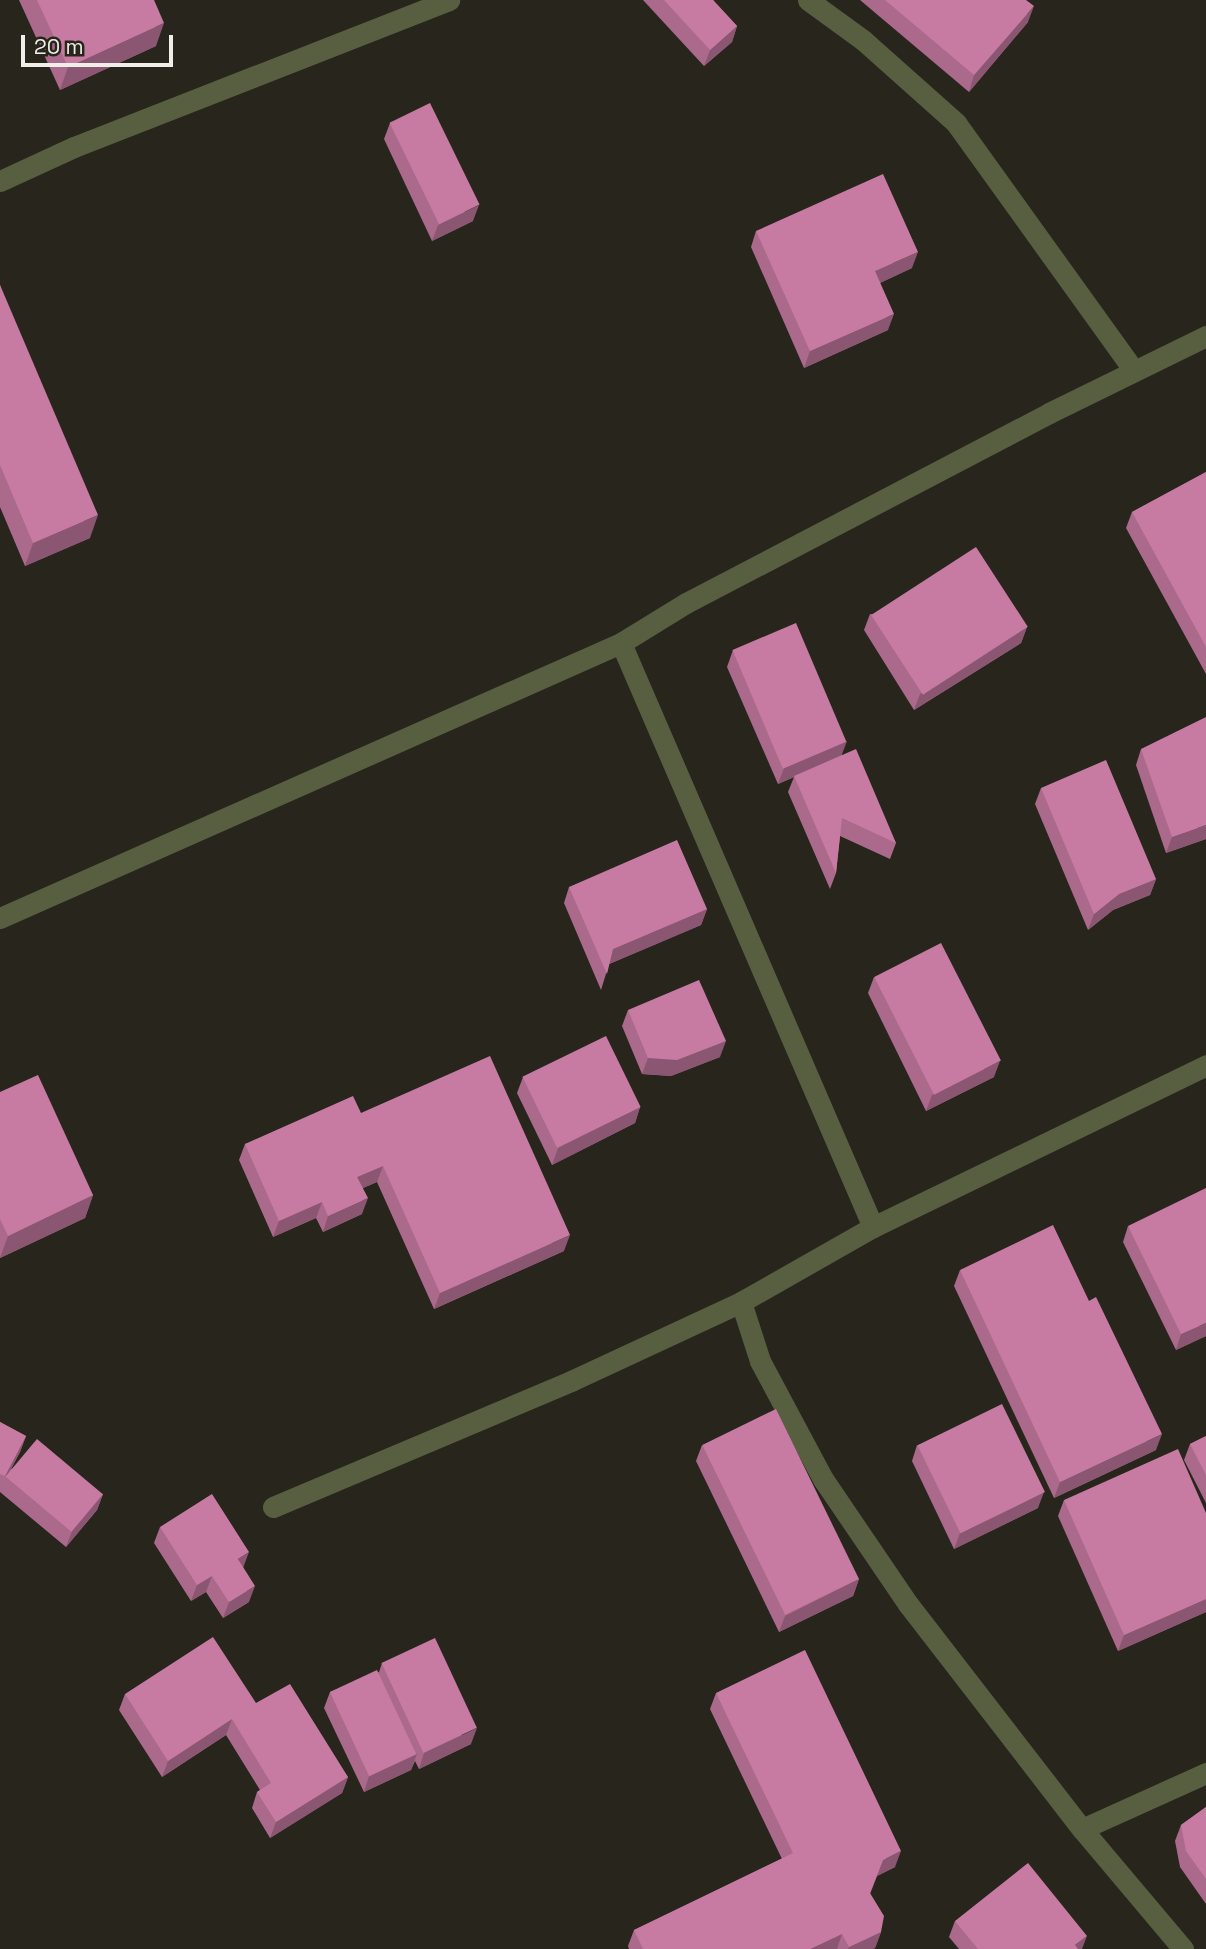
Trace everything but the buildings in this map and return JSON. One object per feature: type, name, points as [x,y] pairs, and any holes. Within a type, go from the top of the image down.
[{"type":"street","points":[[0,181],[74,147],[449,0]]},
{"type":"street","points":[[808,0],[863,40],[956,123],[1134,371]]},
{"type":"street","points":[[0,918],[621,643],[686,603],[1206,336]]},
{"type":"street","points":[[621,643],[873,1227]]},
{"type":"street","points":[[273,1507],[571,1381],[741,1302],[873,1227],[1206,1065]]},
{"type":"street","points":[[741,1302],[760,1361],[823,1479],[908,1604],[1082,1829],[1182,1949]]},
{"type":"street","points":[[1082,1829],[1206,1773]]}]
